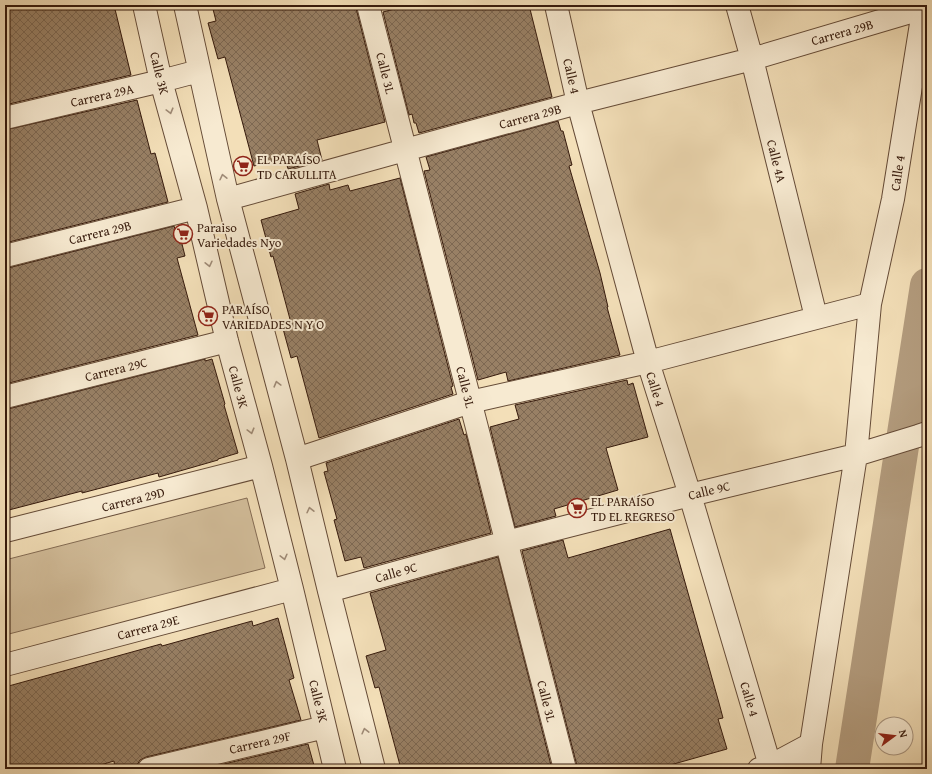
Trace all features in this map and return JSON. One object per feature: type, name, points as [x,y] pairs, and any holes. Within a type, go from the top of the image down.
[{"type":"street","name":"Calle 3K","points":[[144,5],[161,81],[196,208],[227,341],[292,589],[335,769]]},
{"type":"street","points":[[185,5],[228,199],[297,459],[374,769]]},
{"type":"street","name":"Calle 3L","points":[[368,5],[565,769]]},
{"type":"street","name":"Calle 4","points":[[556,5],[578,103],[648,362],[690,495],[767,768]]},
{"type":"street","name":"Calle 4A","points":[[737,5],[752,59],[816,317]]},
{"type":"street","name":"Carrera 29B","points":[[228,199],[578,103],[752,59],[924,7]]},
{"type":"street","name":"Calle 4","points":[[809,769],[811,744],[856,455],[870,304],[893,199],[924,7]]},
{"type":"street","name":"Carrera 29A","points":[[5,118],[199,71]]},
{"type":"street","name":"Carrera 29B","points":[[5,256],[196,208]]},
{"type":"street","points":[[297,459],[470,402],[648,362],[870,304]]},
{"type":"street","name":"Carrera 29C","points":[[5,397],[227,341]]},
{"type":"street","name":"Calle 9C","points":[[329,591],[506,542],[690,495],[856,455],[922,434]]},
{"type":"street","name":"Carrera 29D","points":[[5,531],[260,466]]},
{"type":"street","name":"Carrera 29E","points":[[5,665],[292,589]]},
{"type":"street","name":"Carrera 29F","points":[[149,769],[326,727]]},
{"type":"street","points":[[767,768],[811,744]]},
{"type":"shaded area","points":[[247,498],[265,568],[5,635],[5,560]]},
{"type":"building","points":[[5,5],[114,5],[131,75],[5,105]]},
{"type":"building","points":[[212,5],[356,5],[385,122],[317,140],[322,160],[288,169],[285,158],[254,166],[225,57],[218,59],[208,23],[216,21]]},
{"type":"building","points":[[410,5],[529,5],[552,97],[419,133],[416,123],[414,123],[412,114],[409,115],[383,12]]},
{"type":"building","points":[[137,100],[151,154],[155,153],[168,202],[5,243],[5,130]]},
{"type":"building","points":[[558,121],[561,131],[563,131],[572,165],[569,166],[600,273],[607,307],[620,355],[508,381],[506,372],[478,380],[424,171],[430,170],[426,157]]},
{"type":"building","points":[[400,178],[453,386],[451,387],[453,394],[319,438],[297,356],[291,358],[282,325],[291,323],[273,256],[271,257],[261,220],[299,209],[295,194],[329,184],[330,190],[348,185],[350,191]]},
{"type":"building","points":[[174,226],[175,229],[178,228],[185,256],[177,258],[198,335],[5,384],[5,268]]},
{"type":"building","points":[[205,359],[205,361],[212,359],[238,453],[159,477],[158,473],[5,511],[5,409]]},
{"type":"building","points":[[627,380],[628,385],[633,383],[648,437],[606,448],[618,490],[554,509],[556,516],[515,527],[490,427],[519,419],[515,405]]},
{"type":"building","points":[[459,419],[464,435],[466,434],[491,533],[364,568],[361,557],[345,561],[334,520],[337,519],[324,472],[328,471],[326,463]]},
{"type":"building","points":[[670,529],[723,718],[718,719],[727,749],[656,769],[577,769],[522,551],[563,540],[568,558]]},
{"type":"building","points":[[498,557],[552,769],[401,769],[379,687],[375,688],[366,656],[386,650],[370,593]]},
{"type":"building","points":[[278,618],[294,678],[289,680],[301,720],[146,757],[140,760],[137,765],[137,769],[115,769],[114,761],[87,769],[5,769],[5,687],[161,644],[162,646],[252,621],[253,626]]},
{"type":"building","points":[[308,744],[315,769],[203,769]]},
{"type":"waterway","points":[[852,769],[927,285]]},
{"type":"place","name":"EL PARAÍSO TD CARULLITA","points":[[243,166]]},
{"type":"place","name":"Paraiso Variedades Nyo","points":[[183,234]]},
{"type":"place","name":"PARAÍSO VARIEDADES N Y O","points":[[208,316]]},
{"type":"place","name":"EL PARAÍSO TD EL REGRESO","points":[[577,508]]}]
